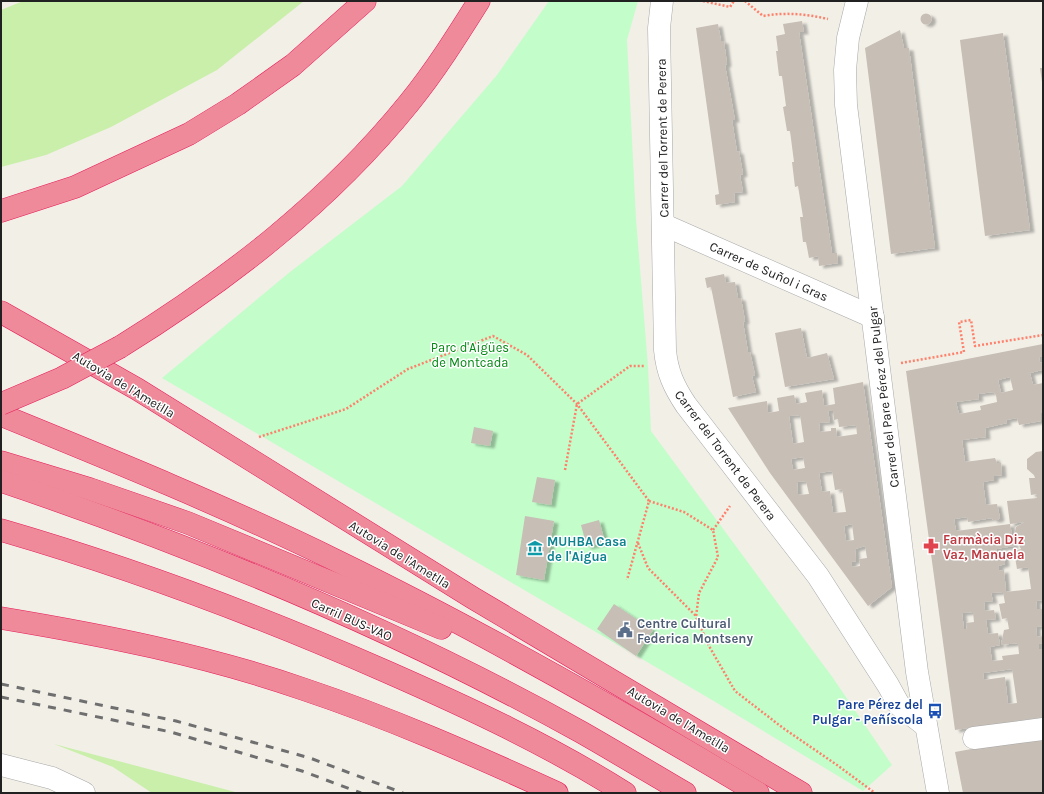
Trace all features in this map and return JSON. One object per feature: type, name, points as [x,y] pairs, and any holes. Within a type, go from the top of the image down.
[{"type":"highway","points":[[1,211],[75,187],[189,134],[238,104],[293,65],[365,1]]},
{"type":"highway","points":[[1,404],[62,378],[120,346],[217,284],[308,209],[352,167],[408,103],[439,64],[479,1]]},
{"type":"highway","name":"Autovia de l'Ametlla","points":[[1,312],[136,390],[473,598],[801,793]]},
{"type":"highway","points":[[1,415],[251,521],[322,554],[418,602],[541,668],[673,742],[758,793]]},
{"type":"highway","points":[[1,421],[46,434]]},
{"type":"highway","points":[[1,462],[90,489],[188,523],[367,598],[541,668]]},
{"type":"highway","name":"Carril BUS-VAO","points":[[1,481],[108,518],[224,563],[389,635],[580,732],[686,793]]},
{"type":"highway","points":[[1,530],[106,563],[197,595],[352,657],[426,689],[552,750],[625,793]]},
{"type":"highway","points":[[1,618],[134,642],[218,663],[302,688],[458,748],[557,793]]},
{"type":"street","name":"Carrer del Torrent de Perera","points":[[662,1],[659,28],[664,225],[663,282],[667,365],[672,384],[686,405],[818,576],[888,684],[899,705],[926,726]]},
{"type":"street","name":"Carrer del Pare Pérez del Pulgar","points":[[857,1],[848,38],[845,70],[846,105],[916,672],[938,793]]},
{"type":"street","name":"Carrer de Suñol i Gras","points":[[664,225],[873,317]]},
{"type":"street","points":[[888,684],[916,672]]},
{"type":"street","points":[[974,738],[1043,729]]},
{"type":"street","points":[[1,765],[52,778],[84,793]]},
{"type":"path","points":[[703,1],[730,7],[734,1]]},
{"type":"path","points":[[744,1],[763,16],[781,13],[802,14],[831,19]]},
{"type":"path","points":[[899,364],[964,352],[959,322],[971,320],[975,346],[1043,335]]},
{"type":"path","points":[[257,438],[346,409],[408,369],[493,336],[527,354],[577,404],[648,501],[684,512],[713,530]]},
{"type":"path","points":[[565,470],[577,404],[630,366],[667,365]]},
{"type":"path","points":[[627,580],[648,501]]},
{"type":"path","points":[[696,617],[699,593],[718,557],[713,530],[730,506]]},
{"type":"path","points":[[637,542],[648,568],[696,617],[709,646],[735,691],[782,728],[875,793]]},
{"type":"green space","points":[[23,1],[304,1],[217,70],[111,127],[46,155],[1,167],[1,10]]},
{"type":"green space","name":"Parc d'Aigües de Montcada","points":[[549,1],[638,1],[627,40],[636,219],[648,366],[651,431],[833,678],[892,765],[863,791],[712,700],[162,378],[290,272],[402,186],[497,75]]},
{"type":"green space","points":[[54,744],[239,793],[152,793],[113,767]]},
{"type":"building","points":[[924,14],[928,14],[930,15],[930,23],[924,24],[921,21],[921,17]]},
{"type":"building","points":[[802,21],[804,32],[799,32],[832,253],[837,253],[838,263],[819,266],[818,256],[809,258],[806,242],[803,242],[800,217],[803,217],[798,186],[795,187],[792,162],[794,162],[790,131],[787,131],[783,107],[786,106],[782,76],[779,76],[776,51],[778,51],[776,36],[785,34],[783,24]]},
{"type":"building","points":[[718,24],[721,41],[724,41],[727,64],[725,65],[735,120],[732,120],[737,152],[739,151],[743,174],[740,175],[743,192],[734,193],[735,202],[716,205],[715,195],[719,194],[696,28]]},
{"type":"building","points":[[900,30],[904,48],[909,48],[935,248],[891,254],[865,48]]},
{"type":"building","points":[[1003,33],[1030,230],[985,236],[960,40]]},
{"type":"building","points":[[1040,68],[1043,68],[1043,82],[1042,82]]},
{"type":"building","points":[[724,274],[726,283],[735,282],[738,298],[741,298],[748,352],[750,352],[755,375],[752,376],[756,392],[733,397],[711,287],[707,288],[705,278]]},
{"type":"building","points":[[801,328],[807,358],[827,353],[834,379],[785,387],[775,333]]},
{"type":"building","points":[[1043,344],[1043,357],[1039,357],[1040,363],[1043,362],[1043,373],[1042,370],[1030,373],[1033,385],[1043,383],[1043,413],[1041,413],[1041,421],[1019,425],[1017,418],[1006,420],[1007,423],[985,428],[986,437],[962,440],[965,462],[995,458],[997,463],[1001,463],[1002,475],[994,476],[994,480],[983,482],[986,505],[997,504],[1000,518],[998,520],[993,520],[992,518],[968,522],[967,517],[954,519],[956,531],[1010,524],[1007,501],[1037,498],[1037,494],[1031,495],[1029,478],[1035,478],[1034,475],[1027,469],[1027,459],[1036,452],[1043,451],[1043,600],[1036,601],[1037,609],[1043,609],[1043,626],[1036,627],[1037,637],[1043,636],[1043,643],[1039,644],[1039,649],[1043,649],[1043,717],[955,730],[906,371]],"holes":[[[1010,377],[1013,390],[1001,393],[998,380]],[[993,392],[996,395],[997,402],[980,406],[981,410],[959,414],[956,402],[979,399],[978,394]],[[1025,522],[1016,527],[1014,536],[1021,549],[1014,551],[1017,569],[1028,567],[1031,589],[1006,592],[1004,570],[999,571],[999,566],[1005,564],[1004,554],[997,553],[996,549],[1014,546],[1010,524]],[[1003,592],[1005,603],[999,604],[1002,619],[1007,618],[1009,629],[1004,630],[1001,645],[1018,643],[1019,654],[1002,656],[1003,660],[992,661],[990,647],[1000,645],[998,633],[988,634],[986,620],[996,619],[994,610],[985,611],[984,602],[993,601],[991,593]],[[973,612],[974,622],[966,623],[967,629],[964,629],[962,613]],[[1012,669],[1017,703],[1008,704],[1005,677],[984,680],[983,673]]]},
{"type":"building","points":[[863,382],[892,587],[868,606],[770,473],[728,408],[767,401],[768,413],[779,411],[777,398],[794,395],[796,404],[807,402],[805,393],[822,390],[824,406],[835,404],[833,388]],"holes":[[[828,411],[833,411],[834,420],[838,419],[839,427],[856,425],[857,434],[837,437],[836,428],[831,428],[831,431],[820,432],[819,423],[830,422]],[[800,415],[804,442],[793,444],[789,416]],[[803,457],[805,468],[793,470],[791,459]],[[832,471],[835,490],[842,489],[846,512],[833,513],[830,491],[822,492],[819,473]],[[806,481],[809,494],[798,495],[797,482]],[[852,524],[854,540],[846,541],[844,526]],[[865,546],[867,558],[859,559],[860,566],[852,567],[852,562],[856,561],[855,549]]]},
{"type":"building","points":[[474,427],[493,431],[490,446],[471,443]]},
{"type":"building","points":[[537,477],[555,480],[551,505],[532,502]]},
{"type":"building","name":"MUHBA Casa de l'Aigua","points":[[525,516],[554,521],[544,580],[516,575]]},
{"type":"building","points":[[599,520],[605,542],[587,547],[581,525]]},
{"type":"building","name":"Centre Cultural Federica Montseny","points":[[614,604],[653,630],[636,656],[597,629]]},
{"type":"building","points":[[1043,736],[1043,793],[963,793],[955,752]]},
{"type":"railway","points":[[1,684],[176,721],[310,758],[403,793]]},
{"type":"railway","points":[[1,697],[171,732],[302,771],[361,793]]},
{"type":"place","name":"Farmàcia Diz Vaz, Manuela","points":[[931,546]]},
{"type":"place","name":"MUHBA Casa de l'Aigua","points":[[535,548]]},
{"type":"place","name":"Centre Cultural Federica Montseny","points":[[625,630]]},
{"type":"place","name":"Pare Pérez del Pulgar - Peñíscola","points":[[935,711]]}]
